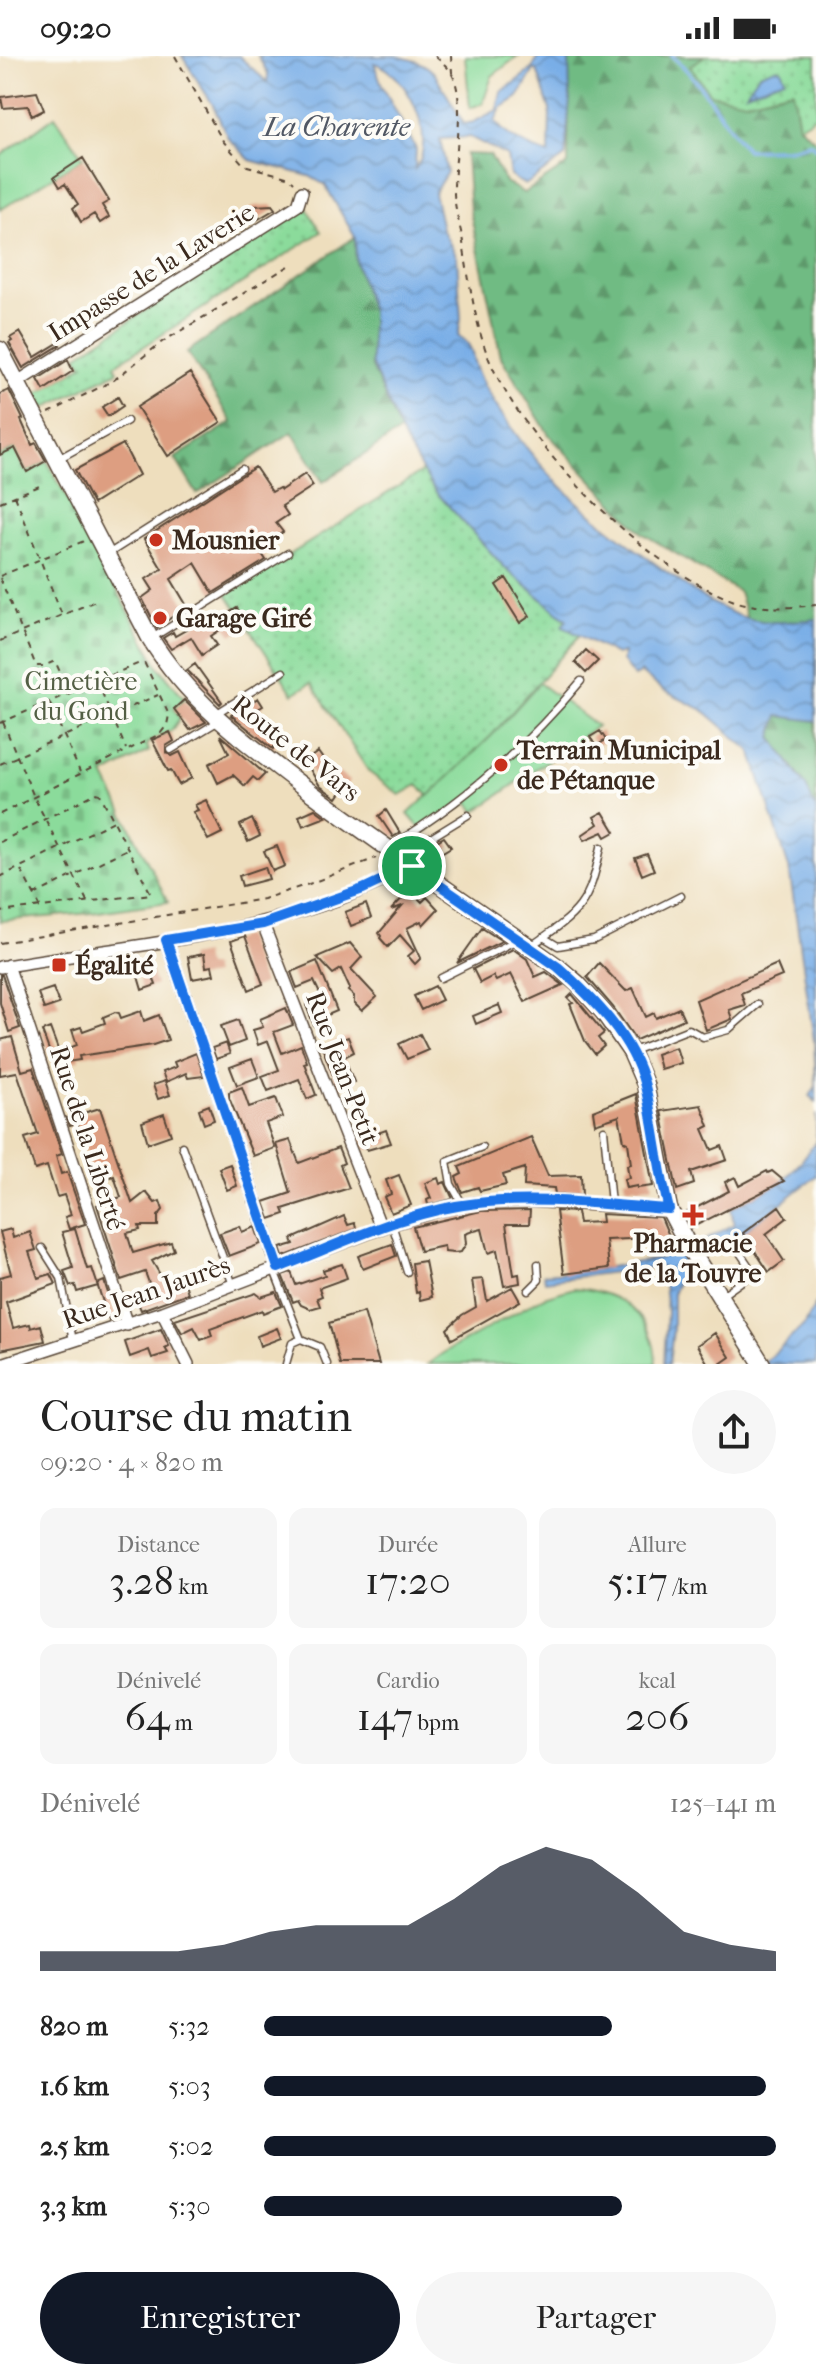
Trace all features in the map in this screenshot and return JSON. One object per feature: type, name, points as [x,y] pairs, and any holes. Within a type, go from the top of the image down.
[{"type":"main road","name":"Route de Vars","points":[[0,350],[150,638],[200,703],[254,750],[399,857],[530,941],[577,983],[604,1013],[631,1052],[645,1084],[669,1209],[760,1362]]},
{"type":"street","name":"Impasse de la Laverie","points":[[16,383],[298,205],[302,192]]},
{"type":"street","points":[[4,966],[263,924],[374,885],[399,857]]},
{"type":"street","name":"Rue Jean-Petit","points":[[263,924],[386,1226]]},
{"type":"street","points":[[166,940],[276,1269]]},
{"type":"street","name":"Rue de la Liberté","points":[[4,966],[127,1325]]},
{"type":"street","name":"Rue Jean Jaurès","points":[[5,1362],[26,1360],[73,1341],[127,1325],[386,1226],[463,1205],[527,1201],[669,1209]]},
{"type":"street","points":[[162,1312],[188,1364]]},
{"type":"lane","points":[[57,459],[127,421]]},
{"type":"lane","points":[[108,554],[242,469]]},
{"type":"lane","points":[[150,638],[288,553]]},
{"type":"lane","points":[[171,750],[283,672]]},
{"type":"lane","points":[[399,857],[418,830],[501,764],[558,709],[581,681]]},
{"type":"lane","points":[[399,857],[468,815]]},
{"type":"lane","points":[[441,978],[530,941],[570,918],[583,904],[594,883],[601,847]]},
{"type":"lane","points":[[530,941],[558,946],[594,940],[681,896]]},
{"type":"lane","points":[[631,1052],[689,1029],[703,1037],[728,1030],[758,1004]]},
{"type":"lane","points":[[604,1130],[611,1204]]},
{"type":"lane","points":[[182,1146],[233,1285]]},
{"type":"lane","points":[[463,1205],[451,1184],[447,1161],[482,1147]]},
{"type":"lane","points":[[386,1226],[407,1272]]},
{"type":"lane","points":[[719,1297],[749,1276],[751,1269],[736,1247]]},
{"type":"lane","points":[[42,1248],[61,1278],[73,1341]]},
{"type":"lane","points":[[528,1291],[539,1280],[538,1264]]},
{"type":"lane","points":[[276,1269],[301,1339]]},
{"type":"lane","points":[[286,1364],[292,1343],[301,1339],[320,1347],[327,1364]]},
{"type":"path","points":[[175,56],[223,141],[244,165],[290,178],[302,192]]},
{"type":"path","points":[[435,56],[452,74]]},
{"type":"path","points":[[451,56],[458,105],[454,194],[482,334],[491,366],[525,421],[584,492],[625,532],[681,573],[732,600],[764,607],[816,605]]},
{"type":"path","points":[[36,420],[114,380],[162,342],[289,266]]},
{"type":"path","points":[[0,502],[42,485]]},
{"type":"path","points":[[15,496],[62,615]]},
{"type":"path","points":[[70,693],[55,661],[36,666],[0,577],[97,534]]},
{"type":"path","points":[[0,641],[98,600]]},
{"type":"path","points":[[87,902],[1,723],[159,653]]},
{"type":"path","points":[[0,814],[160,734],[167,725],[169,715],[144,662]]},
{"type":"path","points":[[97,681],[127,750]]},
{"type":"path","points":[[0,764],[159,694]]},
{"type":"path","points":[[49,702],[81,773]]},
{"type":"path","points":[[0,842],[96,793],[100,794],[151,894],[0,912]]},
{"type":"path","points":[[0,877],[114,821]]},
{"type":"path","points":[[34,895],[128,849]]},
{"type":"path","points":[[0,943],[263,899],[379,856],[399,857]]},
{"type":"path","points":[[20,868],[41,908]]},
{"type":"green space","points":[[465,56],[518,56],[492,76],[483,103],[470,108]]},
{"type":"green space","points":[[569,56],[705,56],[691,66],[746,101],[793,90],[799,126],[816,141],[816,849],[806,786],[772,737],[777,716],[739,592],[642,533],[549,435],[501,357],[470,211],[466,154],[490,155],[505,182],[524,193],[568,164]]},
{"type":"green space","points":[[705,56],[816,56],[816,116],[799,126],[793,90],[746,101],[710,94],[690,66]]},
{"type":"green space","points":[[55,116],[83,158],[0,210],[0,156]]},
{"type":"green space","points":[[305,205],[321,232],[115,365],[118,371],[41,410],[34,396],[83,365],[77,356]]},
{"type":"green space","points":[[355,237],[356,262],[371,312],[371,364],[400,431],[323,482],[292,432],[197,494],[175,458],[232,422],[187,352]]},
{"type":"green space","name":"Cimetière du Gond","points":[[16,448],[27,472],[47,461],[158,666],[185,699],[174,709],[180,718],[171,731],[146,744],[149,751],[104,775],[168,902],[0,921],[0,455]]},
{"type":"green space","points":[[423,471],[434,490],[506,569],[568,621],[563,627],[580,635],[492,735],[429,796],[418,785],[400,795],[369,772],[311,683],[293,694],[227,594]]},
{"type":"green space","name":"Terrain Municipal de Pétanque","points":[[539,683],[597,726],[475,812],[469,802],[424,833],[408,814],[492,735]]},
{"type":"green space","points":[[574,1288],[606,1294],[632,1309],[649,1332],[656,1364],[428,1364],[544,1297]]},
{"type":"water","name":"La Charente","points":[[182,56],[239,56],[267,82],[268,74],[258,56],[407,58],[435,74],[464,124],[497,110],[501,92],[531,70],[539,56],[569,56],[570,99],[565,157],[525,185],[510,176],[507,156],[470,137],[440,139],[447,172],[434,193],[442,229],[457,257],[461,319],[458,336],[472,352],[477,371],[501,414],[540,465],[577,502],[618,536],[696,593],[730,612],[770,622],[816,619],[816,721],[778,716],[772,737],[806,786],[816,809],[816,1086],[814,1041],[789,868],[751,751],[703,710],[664,691],[640,672],[634,677],[622,661],[623,653],[616,655],[562,626],[567,620],[506,569],[434,490],[404,440],[371,363],[371,312],[356,262],[355,237],[325,185],[309,176],[250,160],[228,138],[213,105]],"holes":[[[374,63],[398,79],[416,108],[423,141],[415,169],[416,149],[382,85]],[[534,70],[537,70],[550,110],[549,154],[519,142],[495,121],[501,108],[518,97]]]},
{"type":"water","points":[[781,69],[785,79],[746,93],[759,74]]},
{"type":"water","points":[[816,1086],[816,1102],[810,1096]]},
{"type":"water","points":[[816,1141],[816,1176],[743,1233],[686,1263],[673,1294],[669,1364],[664,1364],[667,1312],[662,1266],[545,1281],[544,1274],[588,1271],[661,1258],[674,1245],[681,1254],[734,1224],[731,1208],[782,1182]]},
{"type":"water","points":[[816,1303],[816,1364],[763,1364],[805,1324]]},
{"type":"building","points":[[37,92],[44,110],[32,116],[28,106],[3,108],[1,97]]},
{"type":"building","points":[[83,158],[109,201],[102,205],[109,217],[100,223],[94,214],[81,222],[73,208],[78,204],[65,184],[60,187],[54,177]]},
{"type":"building","points":[[272,205],[275,209],[250,224],[244,212],[254,206]]},
{"type":"building","points":[[20,332],[35,357],[58,343],[60,345],[23,368],[9,343],[12,341],[10,338]]},
{"type":"building","points":[[68,360],[73,371],[44,390],[38,379]]},
{"type":"building","points":[[190,373],[221,422],[168,456],[137,407]]},
{"type":"building","points":[[9,390],[32,445],[36,443],[46,461],[27,472],[15,448],[0,455],[0,394]]},
{"type":"building","points":[[118,397],[123,406],[108,416],[102,407]]},
{"type":"building","points":[[123,444],[139,475],[93,504],[75,470]]},
{"type":"building","points":[[255,467],[272,492],[281,490],[305,474],[313,486],[282,506],[288,515],[276,523],[283,532],[258,548],[266,560],[213,593],[195,563],[171,579],[187,606],[157,628],[142,598],[153,590],[146,579],[162,569],[144,539]]},
{"type":"building","points":[[506,578],[530,616],[520,623],[496,585]]},
{"type":"building","points":[[237,608],[248,626],[232,635],[226,626],[211,636],[217,645],[202,655],[191,637],[171,649],[163,638],[173,632],[175,636],[207,618],[211,624]]},
{"type":"building","points":[[586,650],[598,661],[586,673],[575,662]]},
{"type":"building","points":[[195,664],[222,702],[220,704],[187,670]]},
{"type":"building","points":[[258,698],[263,706],[255,711],[281,734],[273,749],[231,715]]},
{"type":"building","points":[[184,700],[206,722],[190,730],[174,709]]},
{"type":"building","points":[[600,731],[606,740],[596,746],[590,737]]},
{"type":"building","points":[[170,732],[174,741],[166,746],[166,752],[172,756],[180,752],[192,778],[179,785],[152,740]]},
{"type":"building","points":[[220,735],[265,774],[258,781],[253,777],[245,786],[233,775],[218,783],[209,764],[229,753]]},
{"type":"building","points":[[318,752],[335,776],[339,773],[349,781],[337,798],[320,786],[305,761]]},
{"type":"building","points":[[206,800],[222,833],[208,840],[193,812],[198,810],[195,805]]},
{"type":"building","points":[[315,809],[326,817],[303,826],[299,816]]},
{"type":"building","points":[[386,810],[400,833],[393,837],[379,816]]},
{"type":"building","points":[[603,812],[615,832],[606,837],[603,832],[585,840],[582,835],[598,824],[594,817]]},
{"type":"building","points":[[252,819],[260,836],[248,842],[240,825]]},
{"type":"building","points":[[444,837],[451,847],[426,862],[415,854]]},
{"type":"building","points":[[277,846],[285,866],[273,871],[264,851]]},
{"type":"building","points":[[647,854],[654,870],[642,875],[635,858]]},
{"type":"building","points":[[265,867],[269,879],[242,886],[239,876]]},
{"type":"building","points":[[410,890],[422,902],[427,897],[438,909],[423,925],[421,921],[407,928],[421,958],[415,964],[408,956],[414,951],[400,935],[388,947],[379,933],[402,906],[391,910]]},
{"type":"building","points":[[366,904],[371,918],[351,926],[345,912]]},
{"type":"building","points":[[482,928],[502,941],[457,963],[474,939]]},
{"type":"building","points":[[245,936],[263,984],[249,990],[231,941]]},
{"type":"building","points":[[350,943],[362,957],[351,969],[377,997],[362,1011],[348,991],[350,989],[341,969],[333,974],[317,957]]},
{"type":"building","points":[[513,949],[527,959],[535,977],[546,972],[563,985],[525,1002],[511,974],[496,981],[493,976],[480,983],[473,969]]},
{"type":"building","points":[[204,954],[206,967],[212,966],[214,975],[192,979],[188,957]]},
{"type":"building","points":[[317,961],[337,1011],[325,1016],[327,1021],[314,1026],[306,1005],[322,998],[314,981],[297,988],[291,972]]},
{"type":"building","points":[[599,963],[626,991],[633,988],[646,1017],[654,1013],[656,1018],[679,1008],[684,1019],[636,1040],[587,977]]},
{"type":"building","points":[[777,964],[782,976],[741,993],[745,1005],[729,1010],[732,1019],[706,1030],[696,1000]]},
{"type":"building","points":[[150,969],[156,985],[142,990],[137,973]]},
{"type":"building","points":[[0,975],[20,1028],[9,1032],[0,1003]]},
{"type":"building","points":[[435,986],[442,1000],[421,1010],[414,996]]},
{"type":"building","points":[[53,988],[59,1004],[44,1009],[38,993]]},
{"type":"building","points":[[572,994],[604,1033],[598,1038],[604,1046],[595,1054],[585,1041],[570,1004],[573,1003],[568,998]]},
{"type":"building","points":[[499,1005],[502,1013],[476,1024],[473,1016]]},
{"type":"building","points":[[286,1008],[293,1025],[274,1032],[282,1053],[301,1045],[316,1095],[307,1099],[299,1079],[268,1091],[262,1076],[279,1070],[268,1041],[258,1045],[253,1030],[263,1027],[260,1019]]},
{"type":"building","points":[[141,1011],[144,1021],[159,1015],[168,1040],[79,1056],[80,1060],[54,1064],[42,1031],[50,1028],[59,1052],[77,1045],[72,1030],[81,1027],[83,1031],[105,1023],[103,1017],[115,1012],[121,1018]]},
{"type":"building","points":[[238,1020],[245,1041],[229,1047],[221,1026]]},
{"type":"building","points":[[420,1034],[428,1050],[407,1059],[399,1044]]},
{"type":"building","points":[[12,1037],[22,1071],[33,1068],[62,1154],[56,1156],[61,1174],[67,1172],[85,1224],[69,1229],[65,1217],[71,1215],[64,1195],[57,1197],[47,1166],[35,1170],[25,1138],[38,1134],[17,1072],[0,1075],[0,1040]]},
{"type":"building","points":[[348,1037],[354,1052],[344,1057],[354,1082],[338,1088],[322,1047]]},
{"type":"building","points":[[226,1043],[230,1054],[216,1059],[212,1048]]},
{"type":"building","points":[[676,1047],[681,1063],[660,1069],[656,1054]]},
{"type":"building","points":[[196,1053],[204,1076],[188,1078],[186,1073],[166,1082],[162,1072],[176,1067],[174,1062]]},
{"type":"building","points":[[252,1059],[259,1077],[237,1085],[230,1067]]},
{"type":"building","points":[[165,1081],[170,1095],[158,1099],[153,1085]]},
{"type":"building","points":[[242,1087],[249,1107],[276,1098],[283,1117],[266,1123],[275,1148],[253,1156],[229,1098],[229,1092]]},
{"type":"building","points":[[636,1094],[653,1186],[626,1188],[624,1179],[629,1178],[627,1165],[631,1164],[619,1116],[595,1124],[593,1111]]},
{"type":"building","points":[[209,1105],[214,1120],[204,1124],[199,1109]]},
{"type":"building","points":[[701,1105],[709,1126],[703,1129],[712,1150],[722,1146],[727,1160],[691,1172],[694,1184],[677,1190],[661,1111]]},
{"type":"building","points":[[100,1108],[132,1203],[146,1192],[155,1203],[160,1201],[163,1210],[158,1216],[158,1226],[139,1226],[140,1230],[127,1233],[133,1253],[171,1242],[174,1250],[152,1261],[165,1283],[183,1277],[188,1293],[141,1310],[137,1300],[153,1294],[145,1272],[121,1280],[97,1205],[121,1197],[114,1176],[111,1177],[107,1165],[92,1170],[77,1124],[70,1126],[67,1118]]},
{"type":"building","points":[[164,1114],[171,1135],[148,1143],[142,1122]]},
{"type":"building","points":[[377,1130],[378,1133],[386,1130],[391,1143],[367,1150],[361,1136]]},
{"type":"building","points":[[531,1137],[548,1176],[581,1175],[582,1196],[555,1194],[554,1188],[524,1186],[525,1168],[503,1175],[506,1185],[480,1191],[478,1187],[462,1192],[456,1177],[462,1174],[459,1167]]},
{"type":"building","points":[[290,1140],[299,1163],[338,1148],[344,1163],[340,1165],[349,1188],[283,1209],[285,1214],[270,1219],[264,1202],[291,1193],[276,1144]]},
{"type":"building","points":[[230,1164],[237,1186],[227,1190],[219,1168]]},
{"type":"building","points":[[772,1171],[784,1181],[691,1228],[684,1214],[729,1191],[725,1182],[735,1177],[739,1186]]},
{"type":"building","points":[[399,1175],[411,1205],[391,1213],[384,1197],[391,1194],[386,1180]]},
{"type":"building","points":[[438,1178],[440,1184],[445,1182],[453,1199],[428,1205],[427,1200],[431,1198],[425,1183]]},
{"type":"building","points":[[779,1206],[787,1218],[766,1234],[784,1261],[769,1272],[743,1233]]},
{"type":"building","points":[[530,1210],[529,1224],[506,1224],[514,1275],[519,1274],[520,1283],[504,1286],[497,1250],[488,1253],[482,1229],[474,1231],[472,1228],[473,1231],[465,1234],[466,1244],[461,1252],[454,1253],[445,1252],[444,1246],[420,1251],[413,1227],[481,1211]]},
{"type":"building","points":[[556,1211],[577,1212],[579,1223],[602,1222],[601,1214],[661,1217],[670,1238],[653,1241],[653,1238],[606,1240],[609,1268],[564,1274]]},
{"type":"building","points":[[344,1216],[348,1225],[355,1223],[356,1229],[283,1257],[280,1248],[294,1244],[292,1239]]},
{"type":"building","points":[[240,1226],[242,1232],[255,1227],[261,1244],[229,1256],[220,1233]]},
{"type":"building","points":[[11,1229],[13,1238],[30,1232],[36,1250],[29,1252],[38,1278],[51,1274],[56,1284],[6,1302],[13,1328],[41,1325],[45,1341],[0,1350],[0,1277],[11,1274],[0,1232]]},
{"type":"building","points":[[75,1229],[87,1269],[92,1268],[98,1286],[77,1292],[75,1285],[70,1286],[64,1271],[73,1268],[62,1232]]},
{"type":"building","points":[[392,1244],[396,1256],[363,1269],[358,1256]]},
{"type":"building","points":[[425,1261],[432,1297],[420,1300],[419,1292],[416,1293],[412,1263]]},
{"type":"building","points":[[342,1264],[347,1278],[319,1288],[322,1296],[317,1298],[320,1306],[310,1309],[298,1300],[293,1302],[282,1275],[291,1272],[296,1285],[325,1275],[323,1270]]},
{"type":"building","points":[[483,1279],[487,1301],[512,1287],[520,1301],[452,1339],[447,1329],[476,1307],[472,1280]]},
{"type":"building","points":[[104,1281],[116,1318],[109,1320],[97,1284]]},
{"type":"building","points":[[276,1292],[282,1306],[210,1329],[212,1336],[201,1340],[194,1327],[182,1333],[175,1320],[256,1293],[261,1297]]},
{"type":"building","points":[[364,1312],[379,1364],[340,1364],[329,1323]]},
{"type":"building","points":[[277,1328],[281,1338],[260,1346],[257,1336]]},
{"type":"building","points":[[161,1329],[169,1346],[165,1348],[168,1353],[152,1358],[149,1350],[130,1357],[125,1342]]},
{"type":"building","points":[[715,1333],[730,1357],[720,1364],[708,1364],[697,1345]]},
{"type":"waterway","points":[[672,56],[693,77],[747,150],[788,149],[810,143],[816,148]]},
{"type":"place","name":"Mousnier","points":[[156,540]]},
{"type":"place","name":"Garage Giré","points":[[160,618]]},
{"type":"place","name":"Terrain Municipal de Pétanque","points":[[501,765]]},
{"type":"place","name":"Égalité","points":[[59,965]]},
{"type":"place","name":"Pharmacie de la Touvre","points":[[693,1215]]},
{"type":"route","points":[[412,866],[558,967],[577,983],[624,1039],[645,1084],[669,1209],[527,1201],[476,1203],[415,1216],[278,1268],[166,940],[263,924],[363,889],[412,866]]}]
